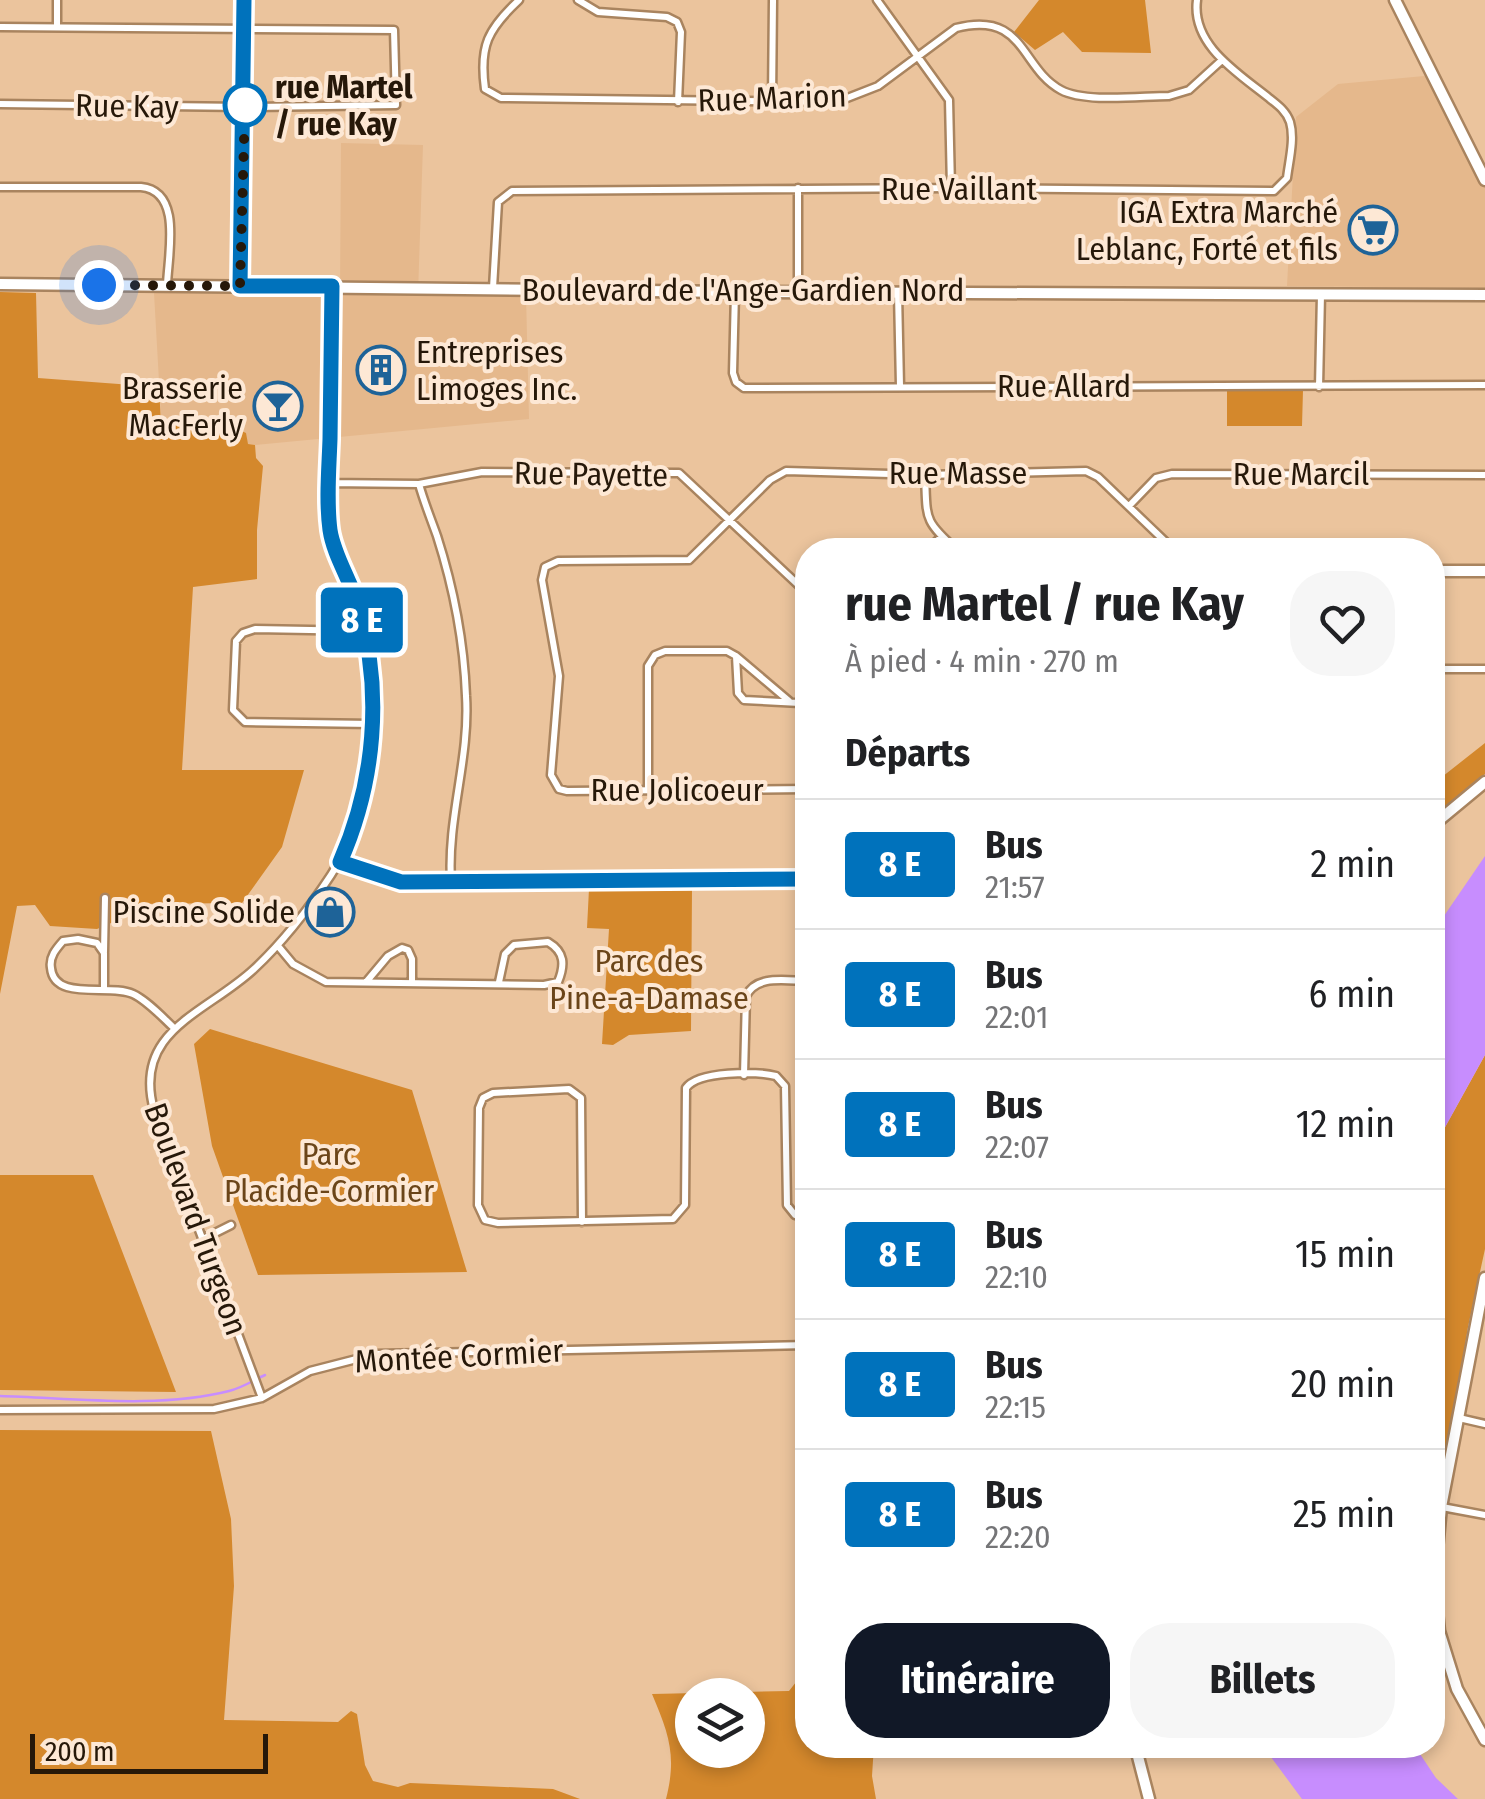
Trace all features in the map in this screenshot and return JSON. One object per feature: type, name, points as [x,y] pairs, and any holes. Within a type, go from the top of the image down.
[{"type":"main road","points":[[1394,0],[1485,180]]},
{"type":"main road","name":"Boulevard de l'Ange-Gardien Nord","points":[[0,284],[1485,295]]},
{"type":"main road","points":[[1445,571],[1485,571]]},
{"type":"main road","points":[[1445,815],[1485,782]]},
{"type":"main road","points":[[340,862],[401,882],[795,880]]},
{"type":"main road","points":[[1445,1491],[1480,1334],[1485,1278]]},
{"type":"main road","points":[[1445,1646],[1457,1689],[1485,1740]]},
{"type":"main road","points":[[1468,1710],[1485,1707]]},
{"type":"main road","points":[[1138,1758],[1149,1799]]},
{"type":"street","points":[[57,0],[57,27]]},
{"type":"street","points":[[240,286],[244,0]]},
{"type":"street","name":"Rue Marion","points":[[519,0],[485,40],[484,90],[492,96],[678,102],[849,100],[878,86],[956,28],[996,28],[1016,38],[1056,88],[1080,96],[1183,93],[1222,60]]},
{"type":"street","points":[[578,0],[598,12],[667,17],[677,22],[678,102]]},
{"type":"street","points":[[772,101],[773,0]]},
{"type":"street","points":[[876,0],[949,100],[951,188]]},
{"type":"street","name":"Rue Vaillant","points":[[492,288],[498,202],[512,191],[1274,191],[1287,178],[1290,124],[1279,107],[1222,60],[1198,25],[1198,0]]},
{"type":"street","points":[[0,27],[244,27]]},
{"type":"street","name":"Rue Kay","points":[[0,104],[245,108],[396,105],[394,30],[244,27]]},
{"type":"street","points":[[0,187],[157,190],[166,198],[169,212],[167,286]]},
{"type":"street","points":[[798,188],[798,292]]},
{"type":"street","name":"Boulevard Turgeon","points":[[262,1398],[149,1092],[151,1062],[162,1042],[250,973],[296,926],[340,862],[363,802],[372,724],[370,660],[354,591],[330,534],[332,286]]},
{"type":"street","name":"Rue Allard","points":[[735,292],[734,373],[736,382],[744,388],[1485,384]]},
{"type":"street","points":[[898,293],[900,386]]},
{"type":"street","points":[[1319,386],[1322,294]]},
{"type":"street","name":"Rue Masse","points":[[731,520],[770,480],[786,471],[925,475],[1086,471],[1098,477],[1162,538]]},
{"type":"street","name":"Rue Payette","points":[[328,484],[419,484],[482,472],[679,472],[795,582]]},
{"type":"street","name":"Rue Marcil","points":[[1129,506],[1156,478],[1172,474],[1485,475]]},
{"type":"street","points":[[925,475],[926,518],[942,536]]},
{"type":"street","points":[[419,484],[455,606],[466,698],[465,736],[450,827],[451,882]]},
{"type":"street","name":"Rue Jolicoeur","points":[[731,520],[689,560],[558,561],[542,572],[559,676],[551,774],[554,784],[568,791],[795,789]]},
{"type":"street","points":[[365,631],[255,629],[243,633],[236,641],[233,710],[244,722],[372,724]]},
{"type":"street","points":[[648,790],[651,659],[664,651],[728,651],[790,702]]},
{"type":"street","points":[[736,656],[738,693],[742,698],[795,701]]},
{"type":"street","points":[[1445,669],[1485,669]]},
{"type":"street","points":[[104,988],[105,898]]},
{"type":"street","points":[[104,953],[97,942],[63,941],[51,959],[50,971],[59,985],[69,988],[104,988],[134,994],[175,1029]]},
{"type":"street","points":[[278,946],[293,964],[326,982],[366,982],[412,982],[498,982],[558,982],[564,962],[561,952],[548,942],[514,945],[508,949],[498,982]]},
{"type":"street","points":[[366,982],[388,956],[402,948],[408,950],[412,960],[412,982]]},
{"type":"street","points":[[744,1074],[746,996],[750,988],[758,981],[795,981]]},
{"type":"street","points":[[582,1222],[580,1098],[569,1089],[493,1093],[483,1098],[478,1206],[485,1220],[498,1224],[582,1222],[673,1218],[685,1205],[686,1088],[690,1082],[702,1076],[770,1074],[785,1086],[787,1205],[795,1216]]},
{"type":"street","points":[[203,1238],[231,1225]]},
{"type":"street","name":"Montée Cormier","points":[[0,1410],[214,1410],[262,1398],[310,1370],[376,1354],[795,1345]]},
{"type":"street","points":[[1459,1418],[1485,1424]]},
{"type":"street","points":[[1445,1507],[1485,1514]]},
{"type":"shaded area","points":[[1435,75],[1485,177],[1485,288],[1287,286],[1296,117],[1338,84]]},
{"type":"shaded area","points":[[341,143],[423,145],[418,294],[526,295],[529,419],[255,445],[162,434],[154,293],[340,294]]},
{"type":"shaded area","points":[[1485,856],[1485,1055],[1445,1127],[1445,914]]},
{"type":"shaded area","points":[[1272,1758],[1423,1758],[1458,1799],[1302,1799]]},
{"type":"green space","points":[[1039,0],[1145,0],[1151,53],[1082,52],[1063,32],[1035,50],[1014,32]]},
{"type":"green space","points":[[0,292],[36,293],[38,378],[159,387],[161,424],[228,425],[246,433],[248,444],[255,445],[256,458],[263,466],[257,579],[193,587],[182,770],[304,770],[282,847],[242,903],[133,904],[132,914],[97,929],[50,926],[35,905],[17,906],[0,994]]},
{"type":"green space","points":[[1227,390],[1303,390],[1302,426],[1227,426]]},
{"type":"green space","points":[[1485,743],[1485,774],[1445,808],[1445,775]]},
{"type":"green space","name":"Parc des Pine-a-Damase","points":[[589,889],[692,889],[691,1031],[629,1035],[613,1045],[602,1044],[609,929],[587,928]]},
{"type":"green space","name":"Parc Placide-Cormier","points":[[210,1029],[412,1090],[467,1272],[258,1275],[212,1146],[194,1044]]},
{"type":"green space","points":[[1485,1055],[1485,1249],[1445,1466],[1445,1127]]},
{"type":"green space","points":[[0,1175],[93,1175],[176,1392],[0,1390]]},
{"type":"green space","points":[[0,1430],[211,1431],[231,1519],[234,1586],[224,1720],[338,1722],[351,1711],[357,1714],[365,1765],[373,1781],[398,1787],[410,1783],[553,1789],[580,1799],[0,1799]]},
{"type":"green space","points":[[795,1683],[795,1758],[873,1758],[876,1799],[666,1799],[671,1770],[670,1745],[652,1694],[675,1693],[675,1768],[765,1768],[765,1692],[789,1691]]},
{"type":"waterway","points":[[0,1396],[174,1400],[229,1391],[265,1375]]},
{"type":"bus line","points":[[244,0],[240,286],[332,286],[330,534],[361,614],[372,694],[363,802],[340,862],[401,882],[795,879]]},
{"type":"place","name":"rue Martel / rue Kay","points":[[245,105]]},
{"type":"place","name":"IGA Extra Marché Leblanc, Forté et fils","points":[[1373,230]]},
{"type":"place","name":"Entreprises Limoges Inc.","points":[[381,370]]},
{"type":"place","name":"Brasserie MacFerly","points":[[278,406]]},
{"type":"place","name":"Piscine Solide","points":[[330,912]]},
{"type":"route","points":[[99,285],[240,286],[245,105]]}]
